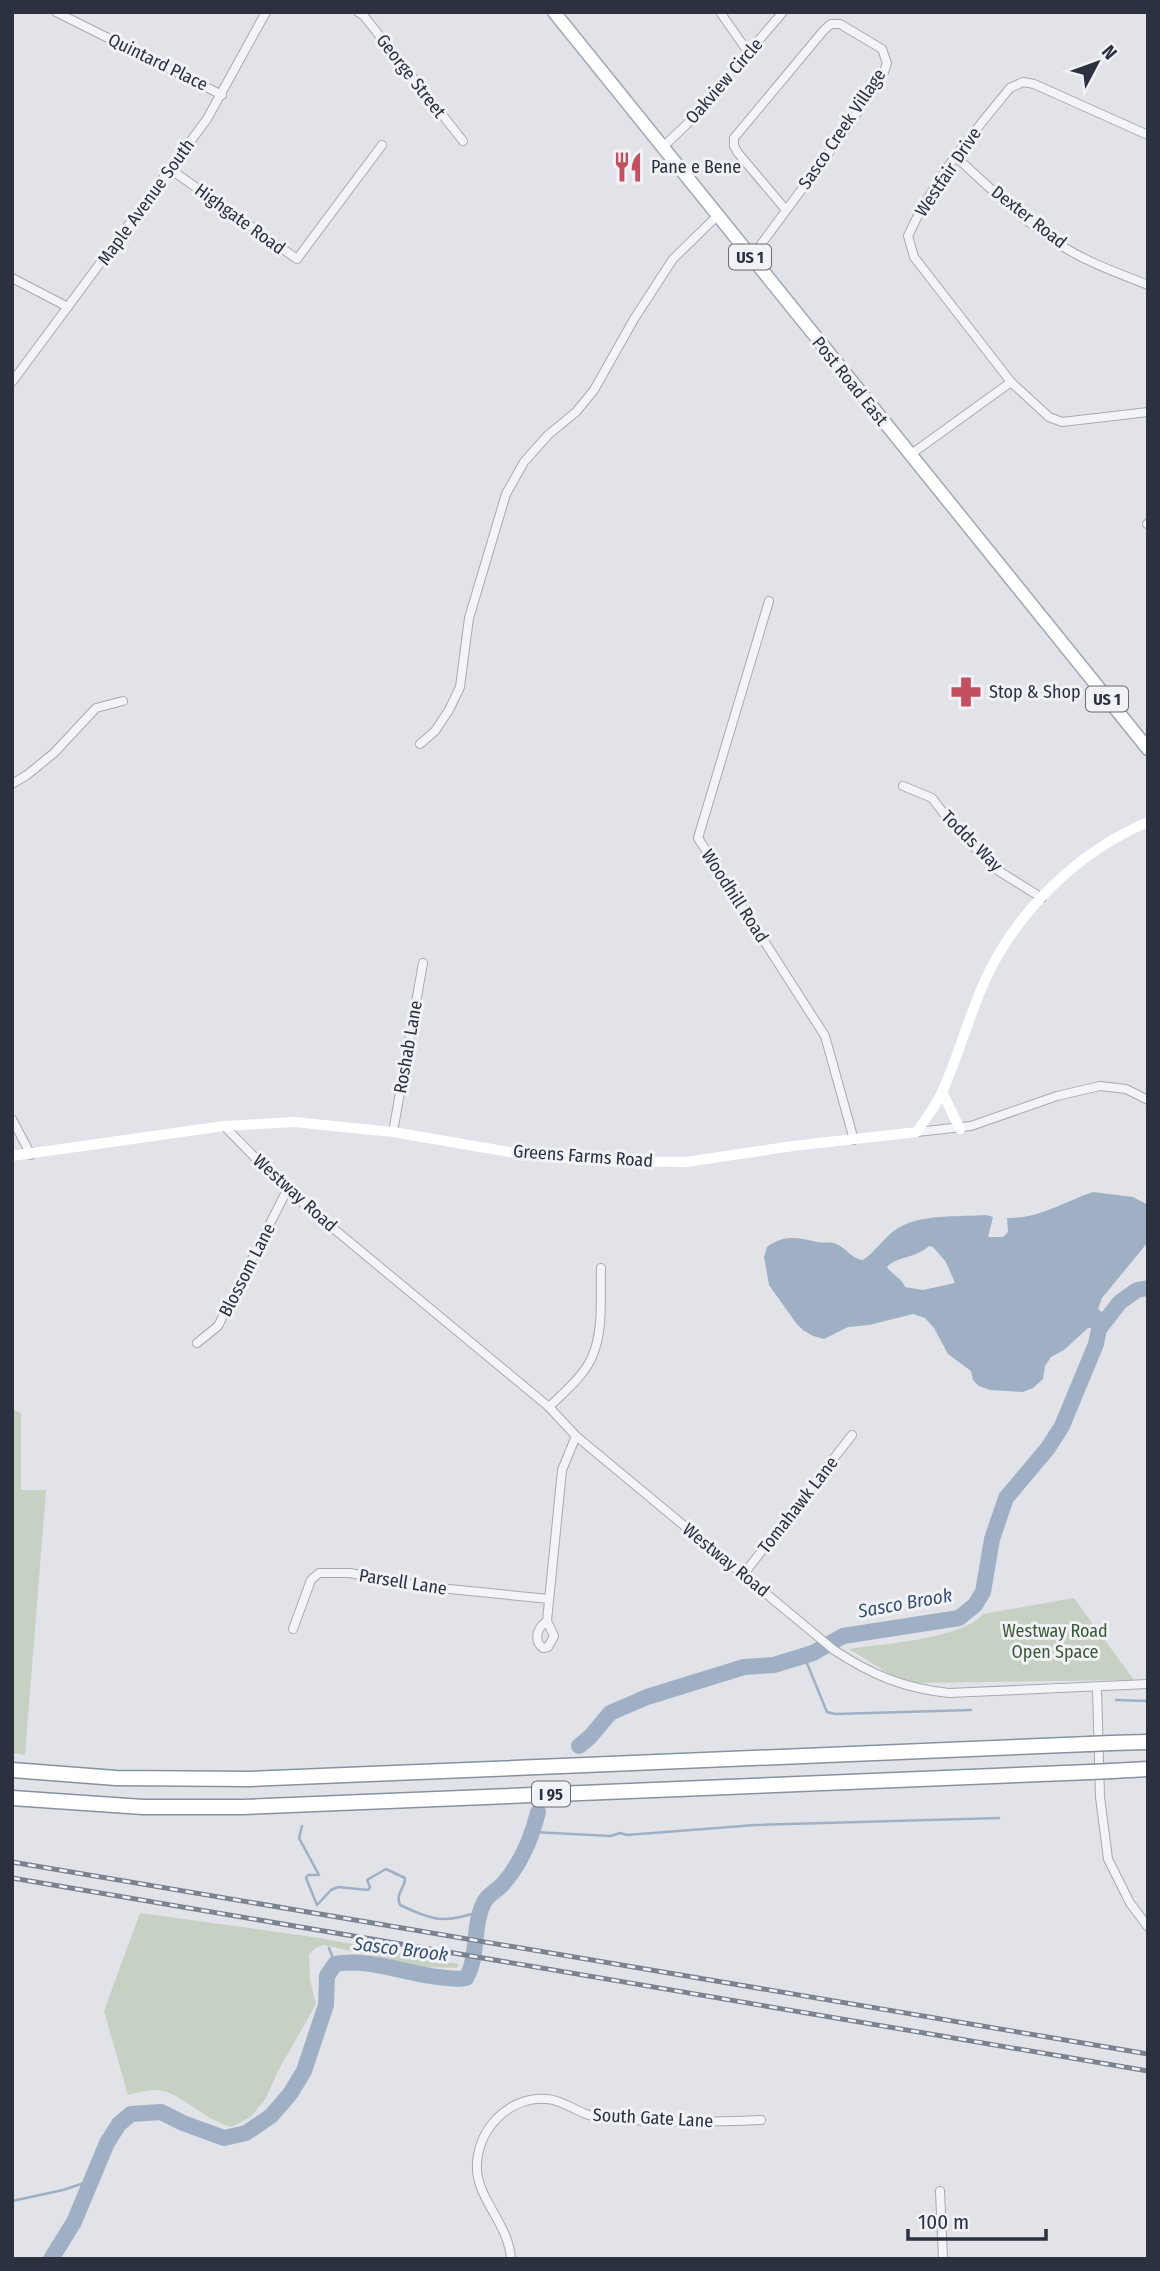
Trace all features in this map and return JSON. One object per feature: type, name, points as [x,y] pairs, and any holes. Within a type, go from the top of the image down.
[{"type":"highway","name":"I 95","points":[[12,1770],[116,1778],[250,1779],[1148,1742]]},
{"type":"highway","name":"I 95","points":[[12,1798],[120,1806],[232,1807],[1148,1769]]},
{"type":"main road","name":"Post Road East","points":[[554,12],[1148,749]]},
{"type":"street","name":"Quintard Place","points":[[56,12],[222,95]]},
{"type":"street","name":"Maple Avenue South","points":[[12,382],[222,95],[266,12]]},
{"type":"street","name":"George Street","points":[[358,12],[364,16],[463,141]]},
{"type":"street","points":[[720,12],[748,52]]},
{"type":"street","name":"Oakview Circle","points":[[663,147],[687,124],[783,12]]},
{"type":"street","name":"Sasco Creek Village","points":[[751,258],[786,210],[884,72],[887,63],[882,49],[840,24],[831,24],[824,30],[776,91],[734,138],[738,153],[786,210]]},
{"type":"street","name":"Westfair Drive","points":[[1148,135],[1052,90],[1023,82],[1010,88],[955,156],[908,236],[914,257],[1011,382],[1040,411],[1062,422],[1148,412]]},
{"type":"street","name":"Highgate Road","points":[[170,169],[297,259],[382,145]]},
{"type":"street","name":"Dexter Road","points":[[955,156],[1019,213],[1059,244],[1091,262],[1148,285]]},
{"type":"street","points":[[420,744],[435,731],[460,687],[469,618],[506,494],[524,462],[548,435],[576,412],[594,390],[673,259],[718,216]]},
{"type":"street","points":[[12,278],[68,307]]},
{"type":"street","points":[[909,454],[1011,382]]},
{"type":"street","name":"Woodhill Road","points":[[769,601],[698,838],[825,1036],[854,1140]]},
{"type":"street","points":[[12,784],[54,752],[96,708],[123,701]]},
{"type":"street","name":"Todds Way","points":[[903,786],[932,798],[947,819],[994,868],[1042,898]]},
{"type":"street","points":[[916,1132],[942,1092],[991,969],[1009,938],[1067,872],[1091,853],[1148,822]]},
{"type":"street","name":"Roshab Lane","points":[[393,1132],[424,963]]},
{"type":"street","name":"Greens Farms Road","points":[[12,1156],[224,1126],[294,1122],[393,1132],[515,1153],[603,1161],[685,1162],[793,1146],[960,1129],[1057,1096],[1100,1086],[1126,1089],[1147,1100]]},
{"type":"street","points":[[942,1092],[960,1129]]},
{"type":"street","points":[[12,1119],[32,1155]]},
{"type":"street","name":"Westway Road","points":[[224,1126],[287,1190],[549,1407],[576,1436],[834,1650],[880,1677],[920,1690],[949,1692],[1148,1684]]},
{"type":"street","name":"Blossom Lane","points":[[197,1343],[218,1326],[287,1190]]},
{"type":"street","points":[[549,1407],[580,1375],[592,1357],[598,1333],[601,1268]]},
{"type":"street","name":"Tomahawk Lane","points":[[743,1574],[852,1435]]},
{"type":"street","points":[[547,1621],[562,1470],[576,1436]]},
{"type":"street","name":"Parsell Lane","points":[[293,1629],[311,1580],[319,1573],[350,1573],[419,1586],[549,1599]]},
{"type":"street","points":[[1097,1687],[1100,1797],[1108,1859],[1130,1903],[1148,1927]]},
{"type":"street","name":"South Gate Lane","points":[[511,2259],[505,2232],[486,2196],[477,2170],[487,2129],[510,2107],[545,2099],[596,2117],[689,2123],[761,2120]]},
{"type":"street","points":[[940,2191],[943,2259]]},
{"type":"green space","points":[[12,1409],[21,1413],[21,1490],[46,1490],[25,1755],[12,1753]]},
{"type":"green space","name":"Westway Road Open Space","points":[[1074,1598],[1134,1680],[911,1683],[888,1673],[849,1649],[940,1635],[973,1622],[983,1614]]},
{"type":"green space","points":[[140,1913],[320,1938],[459,1964],[457,1968],[422,1967],[324,1945],[316,1948],[309,1954],[310,1980],[316,2004],[266,2098],[251,2117],[231,2127],[167,2092],[153,2090],[128,2095],[104,2011]]},
{"type":"water","points":[[1093,1192],[1133,1197],[1148,1205],[1148,1242],[1102,1298],[1098,1309],[1103,1313],[1093,1328],[1088,1328],[1064,1350],[1051,1357],[1045,1366],[1043,1379],[1023,1392],[990,1390],[979,1386],[973,1380],[971,1371],[948,1354],[934,1328],[925,1318],[913,1314],[869,1325],[848,1327],[824,1339],[803,1330],[769,1285],[764,1257],[767,1247],[779,1240],[798,1238],[834,1243],[863,1260],[893,1232],[913,1221],[986,1215],[993,1217],[988,1237],[1003,1237],[1008,1232],[1007,1218],[1040,1213]],"holes":[[[929,1246],[946,1262],[955,1283],[923,1290],[905,1287],[887,1267]]]},
{"type":"waterway","name":"Sasco Brook","points":[[579,1746],[610,1713],[647,1697],[744,1667],[774,1665],[813,1653],[843,1636],[959,1618],[975,1605],[983,1592],[992,1539],[1006,1498],[1048,1448],[1062,1426],[1096,1344],[1099,1329],[1120,1302],[1137,1290],[1148,1288]]},
{"type":"waterway","points":[[804,1656],[827,1712],[835,1714],[971,1710]]},
{"type":"waterway","points":[[1116,1700],[1148,1701]]},
{"type":"waterway","name":"Sasco Brook","points":[[51,2259],[74,2222],[107,2143],[119,2124],[131,2114],[161,2112],[224,2138],[246,2133],[271,2116],[290,2094],[304,2071],[326,2005],[327,1976],[335,1964],[361,1963],[438,1977],[466,1978],[473,1959],[481,1908],[520,1860],[538,1812]]},
{"type":"waterway","points":[[533,1832],[611,1836],[620,1833],[627,1835],[755,1825],[999,1818]]},
{"type":"waterway","points":[[302,1826],[299,1838],[319,1875],[308,1875],[306,1878],[317,1905],[331,1890],[338,1887],[368,1890],[370,1887],[367,1880],[386,1869],[405,1878],[399,1901],[400,1905],[413,1911],[440,1919],[458,1918],[482,1911]]},
{"type":"waterway","points":[[329,1948],[335,1964]]},
{"type":"waterway","name":"Sasco Brook","points":[[12,2201],[90,2181]]},
{"type":"railway","points":[[12,1862],[1148,2054]]},
{"type":"railway","points":[[12,1878],[1148,2071]]},
{"type":"place","name":"Pane e Bene","points":[[628,167]]},
{"type":"place","name":"Stop & Shop","points":[[966,692]]}]
